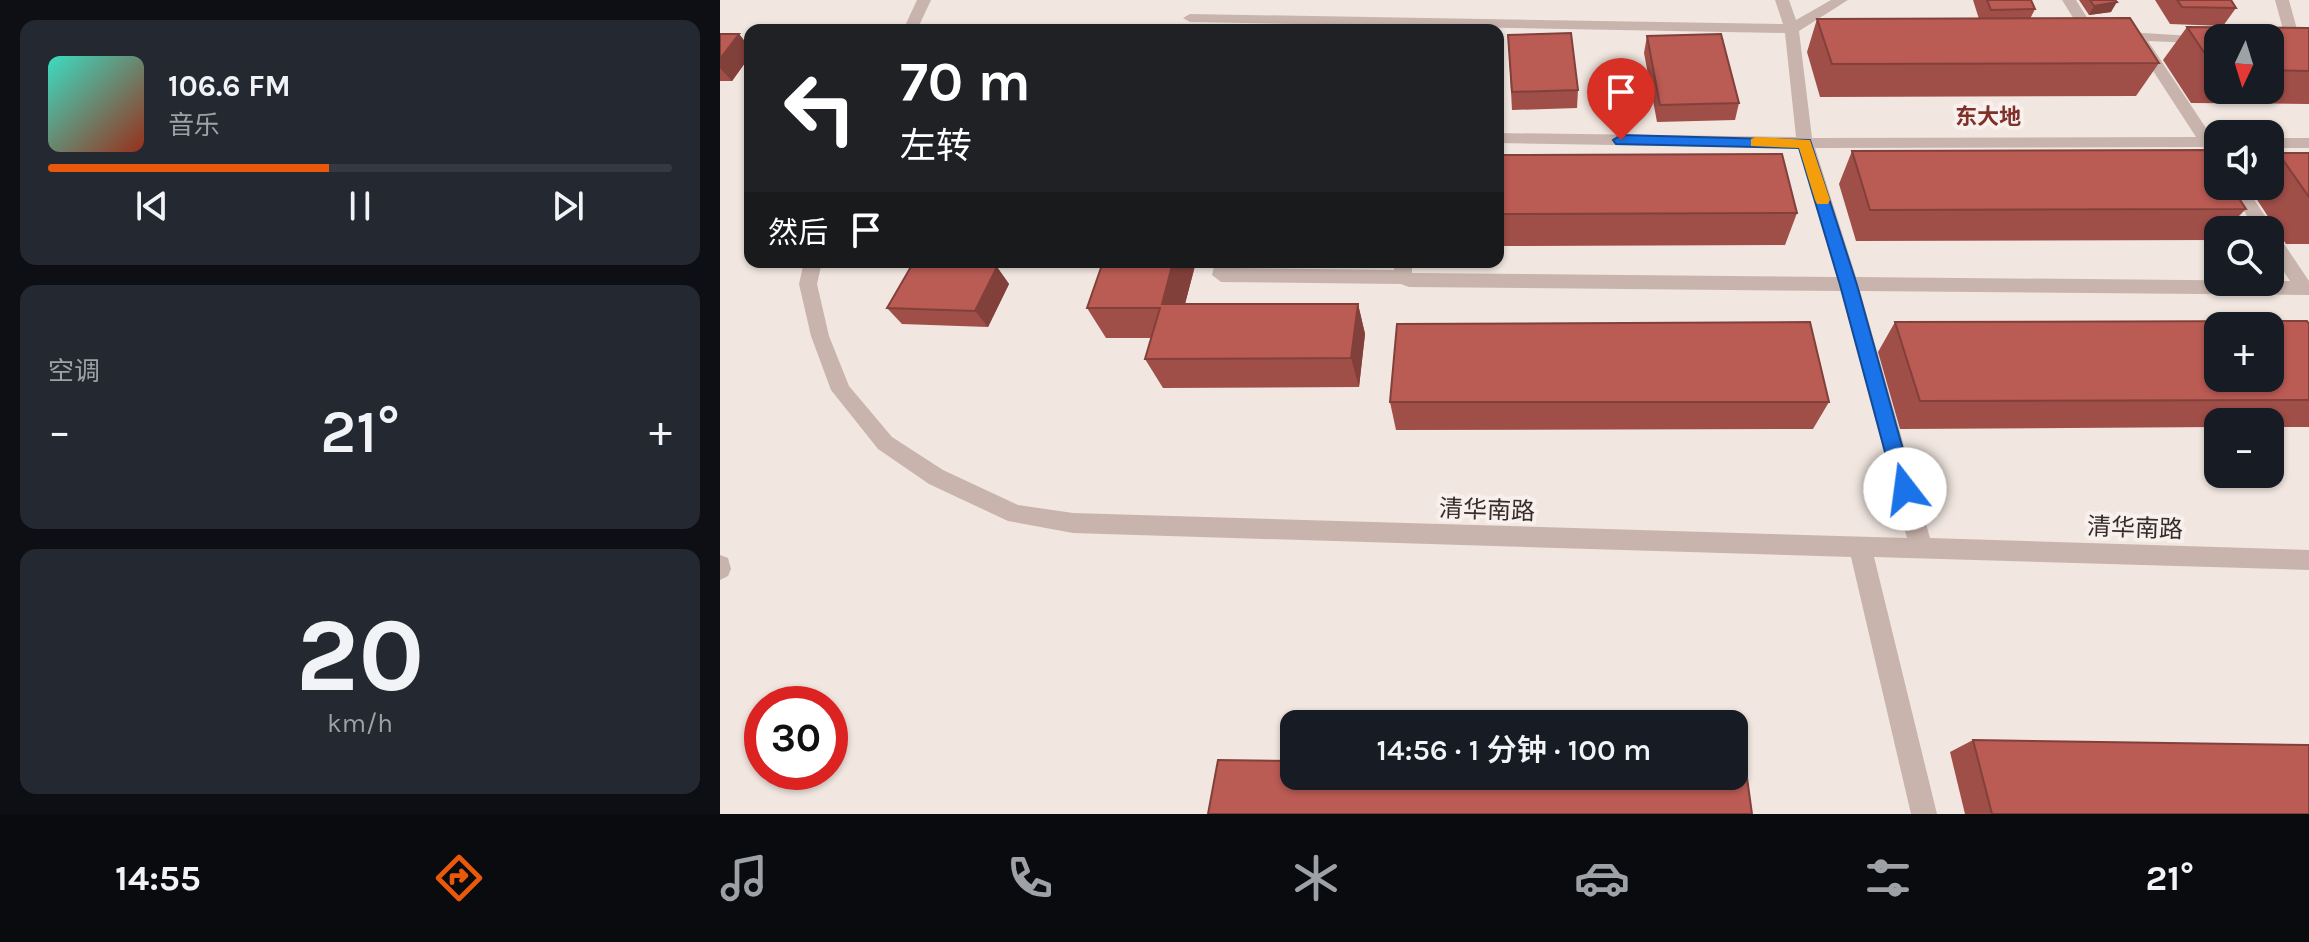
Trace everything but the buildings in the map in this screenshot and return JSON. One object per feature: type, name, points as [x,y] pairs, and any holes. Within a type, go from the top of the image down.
[{"type":"street","points":[[913,24],[924,0]]},
{"type":"street","points":[[1782,0],[1792,29],[1805,143],[1849,285],[1921,547]]},
{"type":"street","points":[[1190,18],[1792,29],[1841,0]]},
{"type":"street","points":[[2069,0],[2090,34],[2204,39]]},
{"type":"street","points":[[2282,0],[2295,44]]},
{"type":"street","points":[[2138,37],[2204,129]]},
{"type":"street","points":[[1504,138],[1805,143],[2204,142]]},
{"type":"street","points":[[2284,143],[2309,143]]},
{"type":"street","points":[[2284,257],[2306,288]]},
{"type":"street","name":"清华南路","points":[[812,268],[808,284],[820,336],[841,390],[885,443],[936,477],[1016,514],[1073,523],[2309,560]]},
{"type":"street","points":[[1223,268],[1221,275],[1403,270],[1409,280],[2306,288]]},
{"type":"street","points":[[1860,546],[1924,814]]},
{"type":"slow traffic","points":[[1756,142],[1805,143],[1823,200]]},
{"type":"district","name":"东大地","points":[[1988,117]]},
{"type":"route","points":[[1621,140],[1805,143],[1849,285],[1905,489]]}]
